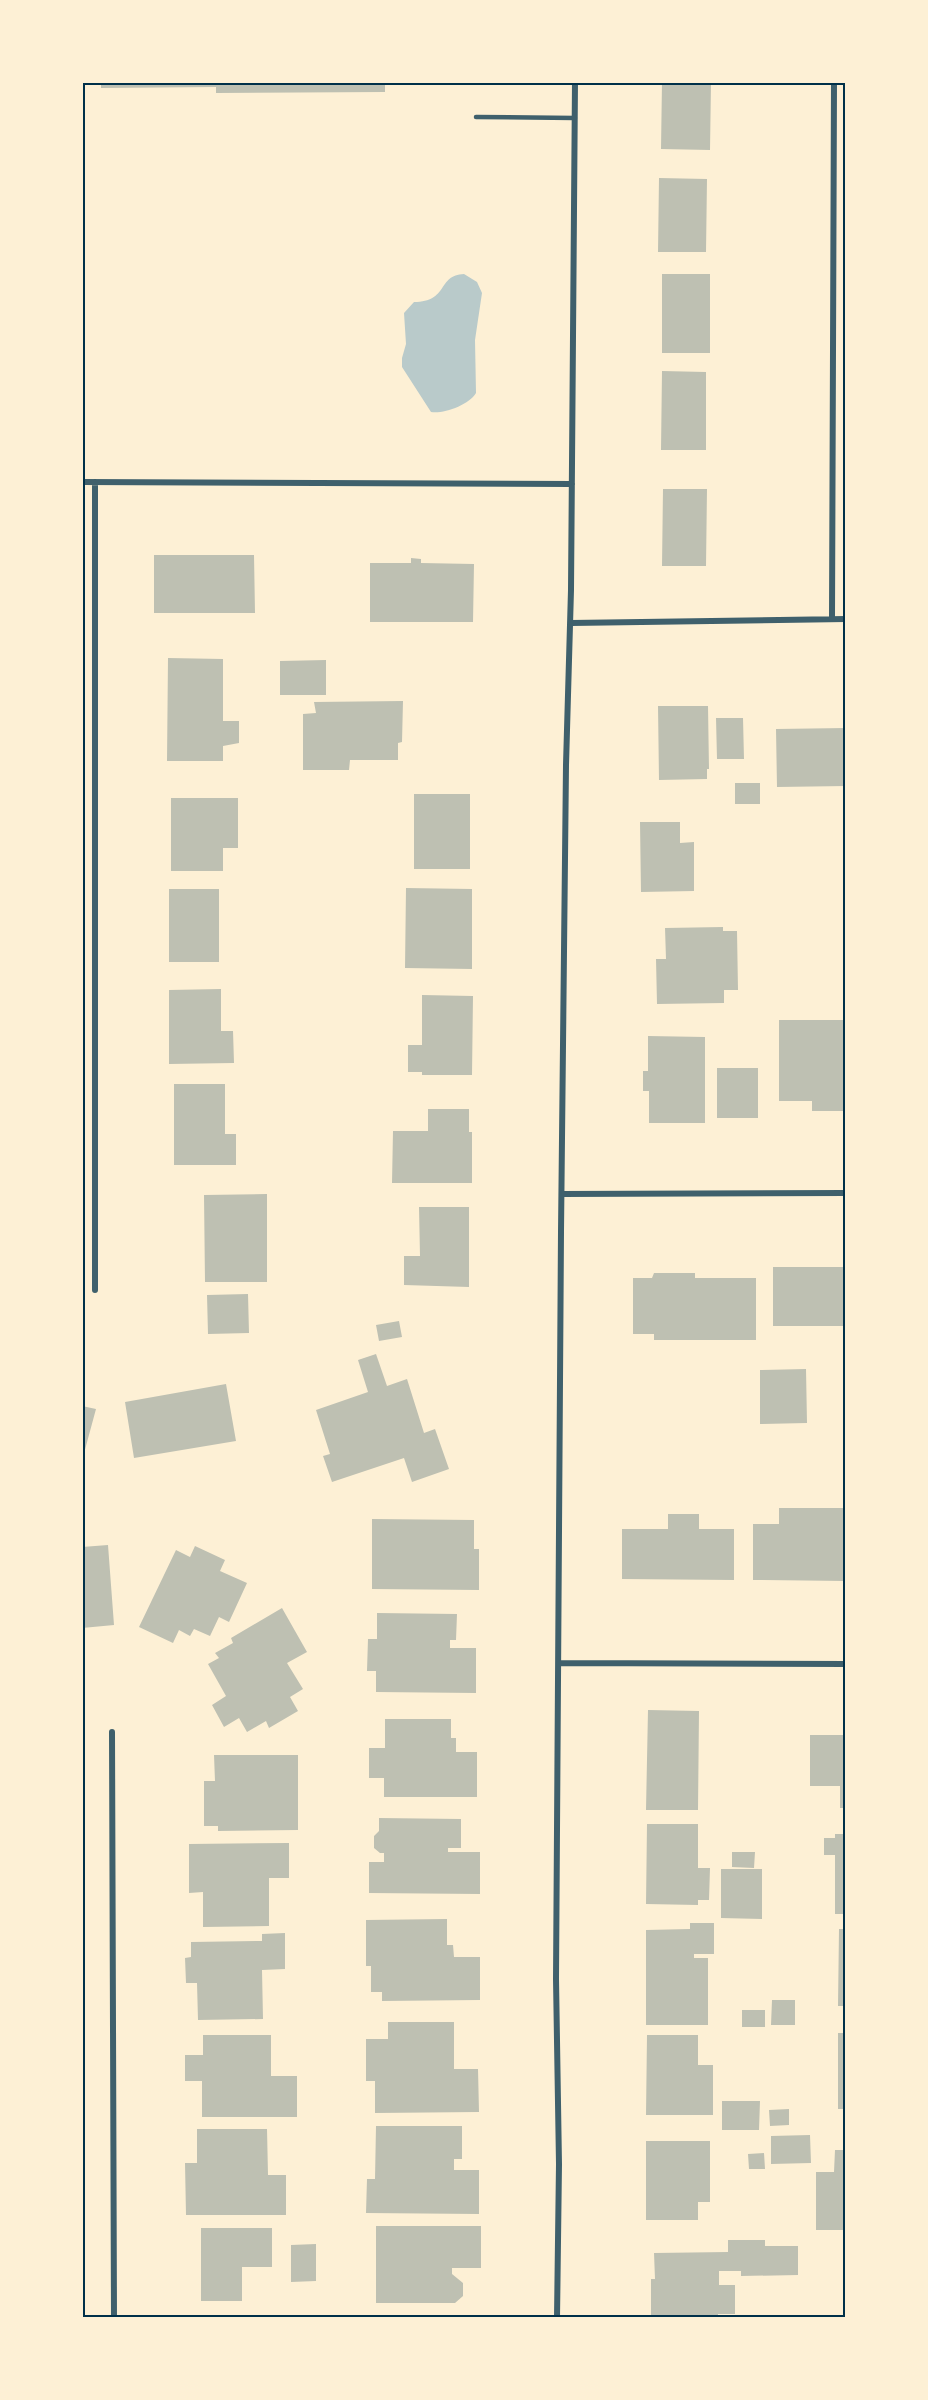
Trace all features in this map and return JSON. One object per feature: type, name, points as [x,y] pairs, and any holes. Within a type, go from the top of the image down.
[{"type":"street","points":[[557,2318],[559,2164],[556,1979],[562,1194],[566,804],[571,623],[576,82]]},
{"type":"street","points":[[832,619],[834,82]]},
{"type":"street","points":[[82,482],[572,484]]},
{"type":"street","points":[[95,482],[95,1290]]},
{"type":"street","points":[[571,623],[846,619]]},
{"type":"street","points":[[562,1194],[846,1193]]},
{"type":"street","points":[[560,1663],[846,1664]]},
{"type":"street","points":[[112,1732],[114,2318]]},
{"type":"lane","points":[[476,117],[575,117]]},
{"type":"shaded area","points":[[464,274],[477,282],[482,293],[475,340],[476,393],[456,408],[443,412],[431,412],[402,367],[406,344],[404,313],[414,302],[433,298],[450,279]]},
{"type":"building","points":[[101,82],[385,82],[385,92],[216,93],[216,87],[101,88]]},
{"type":"building","points":[[662,82],[711,82],[710,150],[661,149]]},
{"type":"building","points":[[659,178],[707,179],[706,252],[658,252]]},
{"type":"building","points":[[662,274],[710,274],[710,353],[662,353]]},
{"type":"building","points":[[662,371],[706,372],[706,450],[661,450]]},
{"type":"building","points":[[663,489],[707,489],[706,566],[662,566]]},
{"type":"building","points":[[154,555],[254,555],[255,613],[154,613]]},
{"type":"building","points":[[411,558],[421,559],[421,563],[474,564],[473,622],[370,622],[370,563],[411,563]]},
{"type":"building","points":[[168,658],[223,659],[223,721],[239,721],[239,743],[223,746],[223,761],[167,761]]},
{"type":"building","points":[[326,660],[326,695],[280,695],[280,661]]},
{"type":"building","points":[[403,701],[402,742],[398,743],[398,760],[350,760],[349,770],[303,770],[303,714],[316,713],[314,702]]},
{"type":"building","points":[[658,706],[708,706],[709,769],[707,769],[707,779],[659,780]]},
{"type":"building","points":[[716,718],[743,718],[744,759],[717,759]]},
{"type":"building","points":[[846,728],[846,786],[777,787],[776,729]]},
{"type":"building","points":[[735,783],[760,783],[760,804],[735,804]]},
{"type":"building","points":[[414,794],[470,794],[470,869],[414,869]]},
{"type":"building","points":[[171,798],[238,798],[238,848],[223,848],[223,871],[171,871]]},
{"type":"building","points":[[640,822],[680,822],[680,843],[694,842],[694,891],[641,892]]},
{"type":"building","points":[[406,888],[472,889],[472,969],[405,968]]},
{"type":"building","points":[[169,889],[219,889],[219,962],[169,962]]},
{"type":"building","points":[[723,927],[723,931],[737,931],[738,990],[724,990],[724,1003],[657,1004],[656,959],[666,959],[665,928]]},
{"type":"building","points":[[221,989],[221,1031],[233,1031],[234,1063],[169,1064],[169,990]]},
{"type":"building","points":[[422,995],[473,996],[472,1075],[422,1075],[422,1072],[408,1072],[408,1045],[422,1045]]},
{"type":"building","points":[[779,1020],[846,1020],[846,1111],[812,1111],[812,1101],[779,1101]]},
{"type":"building","points":[[648,1036],[705,1037],[705,1123],[649,1123],[649,1091],[643,1091],[643,1071],[648,1071]]},
{"type":"building","points":[[717,1068],[758,1068],[758,1118],[717,1118]]},
{"type":"building","points":[[174,1084],[225,1084],[225,1134],[236,1134],[236,1165],[174,1165]]},
{"type":"building","points":[[428,1109],[469,1109],[469,1132],[472,1132],[472,1183],[392,1183],[393,1131],[428,1131]]},
{"type":"building","points":[[267,1194],[267,1282],[205,1282],[204,1195]]},
{"type":"building","points":[[419,1207],[469,1207],[469,1287],[404,1285],[404,1256],[420,1256]]},
{"type":"building","points":[[773,1267],[846,1267],[846,1326],[773,1326]]},
{"type":"building","points":[[654,1273],[695,1273],[695,1278],[756,1278],[756,1340],[654,1340],[654,1334],[633,1334],[633,1278],[652,1278]]},
{"type":"building","points":[[248,1294],[249,1333],[208,1334],[207,1295]]},
{"type":"building","points":[[399,1321],[402,1337],[379,1341],[376,1325]]},
{"type":"building","points":[[376,1354],[387,1386],[407,1379],[424,1433],[435,1429],[449,1469],[412,1482],[404,1458],[332,1482],[323,1456],[330,1454],[316,1410],[368,1392],[358,1360]]},
{"type":"building","points":[[806,1369],[807,1423],[760,1424],[760,1370]]},
{"type":"building","points":[[226,1384],[236,1441],[134,1458],[125,1402]]},
{"type":"building","points":[[82,1406],[96,1409],[83,1457],[82,1457]]},
{"type":"building","points":[[779,1508],[846,1508],[846,1581],[753,1580],[753,1524],[779,1524]]},
{"type":"building","points":[[668,1514],[699,1514],[699,1529],[734,1529],[734,1580],[622,1579],[622,1529],[668,1529]]},
{"type":"building","points":[[372,1519],[474,1520],[474,1549],[479,1549],[479,1590],[372,1589]]},
{"type":"building","points":[[108,1545],[114,1625],[82,1628],[82,1547]]},
{"type":"building","points":[[195,1546],[225,1560],[220,1571],[247,1583],[229,1622],[219,1617],[210,1636],[194,1629],[190,1636],[179,1630],[173,1643],[139,1627],[176,1550],[190,1557]]},
{"type":"building","points":[[282,1608],[307,1652],[287,1663],[303,1689],[290,1697],[298,1711],[269,1728],[266,1721],[247,1732],[239,1718],[224,1727],[212,1705],[226,1696],[208,1664],[219,1658],[215,1653],[233,1643],[231,1638]]},
{"type":"building","points":[[377,1613],[457,1614],[456,1640],[450,1640],[450,1648],[476,1648],[476,1693],[376,1692],[376,1671],[367,1671],[368,1639],[377,1639]]},
{"type":"building","points":[[648,1710],[699,1711],[698,1810],[646,1810]]},
{"type":"building","points":[[385,1719],[451,1719],[451,1738],[456,1738],[456,1752],[477,1752],[477,1797],[384,1797],[384,1778],[369,1778],[369,1748],[385,1748]]},
{"type":"building","points":[[810,1735],[846,1735],[846,1808],[840,1808],[840,1786],[810,1786]]},
{"type":"building","points":[[214,1755],[298,1755],[298,1830],[218,1831],[218,1826],[204,1826],[204,1781],[215,1781]]},
{"type":"building","points":[[379,1818],[461,1819],[461,1848],[448,1848],[448,1852],[480,1852],[480,1894],[369,1893],[369,1862],[384,1862],[384,1853],[374,1848],[374,1836],[379,1831]]},
{"type":"building","points":[[647,1824],[698,1824],[698,1868],[710,1868],[709,1900],[698,1900],[698,1905],[646,1904]]},
{"type":"building","points":[[835,1834],[846,1834],[846,1914],[835,1914],[835,1855],[824,1855],[824,1838],[835,1838]]},
{"type":"building","points":[[289,1843],[289,1878],[269,1878],[269,1926],[203,1927],[203,1892],[189,1893],[189,1844]]},
{"type":"building","points":[[732,1852],[755,1852],[754,1868],[732,1867]]},
{"type":"building","points":[[721,1869],[762,1869],[762,1919],[721,1918]]},
{"type":"building","points":[[447,1919],[447,1945],[453,1945],[454,1957],[480,1957],[480,2000],[382,2001],[382,1992],[371,1992],[371,1966],[366,1966],[366,1920]]},
{"type":"building","points":[[690,1923],[714,1923],[714,1954],[694,1954],[694,1958],[708,1958],[708,2025],[646,2025],[646,1930],[690,1929]]},
{"type":"building","points":[[839,1929],[846,1929],[846,2006],[838,2006]]},
{"type":"building","points":[[285,1933],[285,1969],[262,1970],[263,2019],[198,2020],[197,1983],[186,1983],[185,1958],[191,1957],[191,1942],[262,1941],[262,1934]]},
{"type":"building","points":[[772,2000],[795,2000],[795,2025],[771,2025]]},
{"type":"building","points":[[742,2010],[765,2010],[765,2027],[742,2027]]},
{"type":"building","points":[[388,2022],[454,2022],[454,2069],[478,2069],[479,2112],[375,2113],[375,2081],[366,2081],[366,2039],[388,2039]]},
{"type":"building","points":[[838,2033],[846,2033],[846,2109],[838,2109]]},
{"type":"building","points":[[203,2035],[271,2035],[271,2076],[297,2076],[297,2117],[202,2117],[202,2081],[185,2081],[185,2055],[203,2055]]},
{"type":"building","points":[[647,2035],[698,2035],[698,2065],[713,2065],[713,2115],[646,2115]]},
{"type":"building","points":[[722,2101],[760,2101],[759,2130],[722,2130]]},
{"type":"building","points":[[789,2109],[789,2125],[770,2126],[769,2110]]},
{"type":"building","points":[[376,2126],[462,2126],[462,2159],[454,2159],[454,2170],[479,2170],[479,2214],[366,2213],[367,2179],[375,2179]]},
{"type":"building","points":[[197,2129],[267,2129],[268,2175],[286,2175],[286,2215],[186,2215],[185,2163],[197,2163]]},
{"type":"building","points":[[810,2135],[811,2163],[771,2164],[771,2136]]},
{"type":"building","points":[[646,2141],[710,2141],[710,2202],[698,2202],[698,2220],[646,2220]]},
{"type":"building","points":[[835,2150],[846,2150],[846,2230],[816,2230],[816,2172],[834,2172]]},
{"type":"building","points":[[764,2153],[765,2169],[749,2169],[748,2154]]},
{"type":"building","points":[[376,2226],[481,2226],[481,2268],[452,2268],[452,2274],[463,2283],[463,2296],[455,2303],[376,2303]]},
{"type":"building","points":[[201,2228],[272,2228],[272,2267],[242,2267],[242,2301],[201,2301]]},
{"type":"building","points":[[728,2240],[765,2240],[765,2246],[798,2246],[798,2275],[741,2276],[741,2271],[719,2271],[719,2285],[735,2285],[735,2314],[718,2314],[718,2318],[651,2318],[651,2279],[655,2279],[654,2253],[728,2252]]},
{"type":"building","points":[[316,2244],[316,2281],[291,2282],[291,2245]]}]
